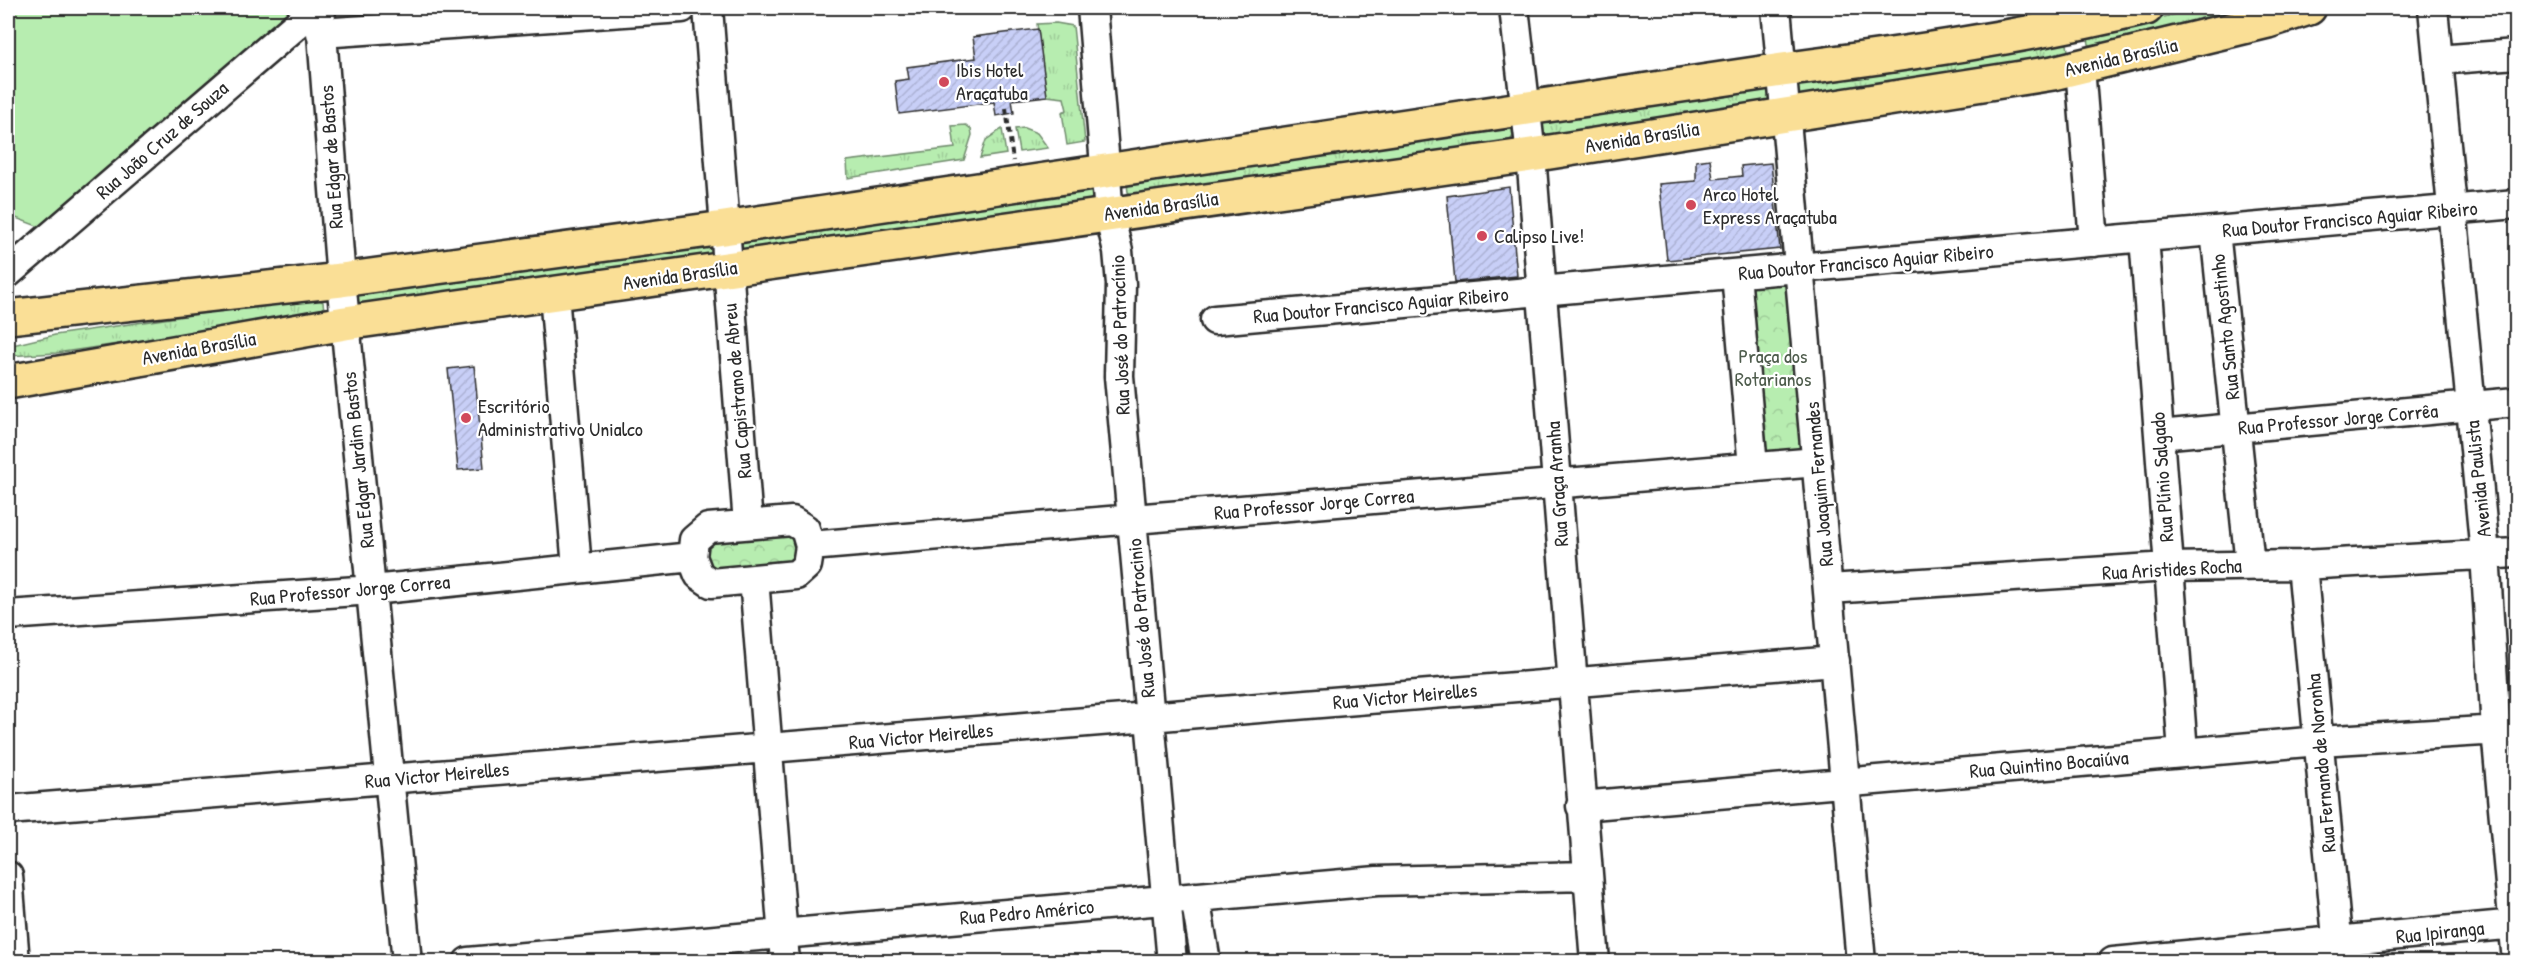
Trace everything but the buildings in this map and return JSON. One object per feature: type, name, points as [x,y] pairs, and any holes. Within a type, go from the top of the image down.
[{"type":"main road","name":"Avenida Brasília","points":[[8,317],[340,280],[724,228],[1782,70],[1932,51],[2075,16],[2146,8]]},
{"type":"main road","name":"Avenida Brasília","points":[[8,382],[345,323],[1531,155],[2080,67],[2268,21],[2309,8]]},
{"type":"street","points":[[319,16],[682,8]]},
{"type":"street","name":"Rua Capistrano de Abreu","points":[[708,8],[748,524]]},
{"type":"street","name":"Rua José do Patrocínio","points":[[1092,8],[1109,214],[1118,251],[1121,284],[1122,308],[1118,354],[1132,520]]},
{"type":"street","name":"Rua Graça Aranha","points":[[1514,8],[1531,155],[1595,962]]},
{"type":"street","name":"Rua Joaquim Fernandes","points":[[1776,8],[1801,268],[1861,962]]},
{"type":"street","name":"Avenida Paulista","points":[[2433,8],[2454,210],[2470,406],[2506,729],[2516,933]]},
{"type":"street","name":"Rua João Cruz de Souza","points":[[8,273],[319,16]]},
{"type":"street","name":"Rua Edgar de Bastos","points":[[319,16],[340,280]]},
{"type":"street","points":[[2438,60],[2517,54]]},
{"type":"street","points":[[2080,67],[2094,242]]},
{"type":"street","name":"Rua Doutor Francisco Aguiar Ribeiro","points":[[1215,320],[2517,204]]},
{"type":"street","name":"Rua Santo Agostinho","points":[[2215,231],[2250,565]]},
{"type":"street","name":"Rua Plínio Salgado","points":[[2144,237],[2183,752]]},
{"type":"street","points":[[1736,274],[1753,467]]},
{"type":"street","name":"Rua Edgar Jardim Bastos","points":[[340,280],[407,962]]},
{"type":"street","points":[[554,294],[578,568]]},
{"type":"street","name":"Rua Professor Jorge Corrêa","points":[[2159,435],[2517,402]]},
{"type":"street","name":"Rua Professor Jorge Correa","points":[[810,546],[1817,462]]},
{"type":"street","name":"Rua José do Patrocinio","points":[[1132,520],[1150,717]]},
{"type":"street","points":[[792,521],[805,529],[810,546],[807,565],[796,574],[754,579],[711,583],[699,575],[692,557],[694,540],[708,528],[748,524],[792,521]]},
{"type":"street","name":"Rua Aristides Rocha","points":[[1829,590],[2168,567],[2302,565],[2517,553]]},
{"type":"street","name":"Rua Professor Jorge Correa","points":[[8,615],[372,590],[692,557]]},
{"type":"street","name":"Rua Fernando de Noronha","points":[[2302,565],[2338,952]]},
{"type":"street","points":[[754,579],[785,962]]},
{"type":"street","name":"Rua Victor Meirelles","points":[[8,810],[1835,661]]},
{"type":"street","points":[[1150,717],[1172,962]]},
{"type":"street","name":"Rua Quintino Bocaiúva","points":[[1581,806],[2183,752],[2506,729]]},
{"type":"street","points":[[8,876],[15,962]]},
{"type":"street","name":"Rua Pedro Américo","points":[[468,962],[1377,881],[1587,876]]},
{"type":"street","points":[[1195,897],[1206,962]]},
{"type":"street","name":"Rua Ipiranga","points":[[2113,962],[2338,952],[2516,933]]},
{"type":"path","points":[[1006,108],[1016,184]]},
{"type":"green space","points":[[8,8],[303,8],[45,229],[8,215]]},
{"type":"green space","points":[[2203,8],[2261,8],[2094,48],[2089,44],[2088,38],[2095,33]]},
{"type":"green space","points":[[1056,23],[1073,26],[1085,142],[1067,145],[1062,112],[1067,110],[1064,98],[1047,96],[1037,24]]},
{"type":"green space","points":[[2062,41],[2067,44],[2068,51],[2063,56],[1799,98],[1794,95],[1797,83]]},
{"type":"green space","points":[[1765,88],[1770,91],[1772,99],[1767,103],[1548,135],[1543,132],[1542,124],[1548,121]]},
{"type":"green space","points":[[966,125],[971,129],[972,135],[964,160],[848,178],[847,161],[955,148],[952,126]]},
{"type":"green space","points":[[1508,125],[1512,129],[1513,136],[1510,141],[1132,195],[1128,192],[1127,184]]},
{"type":"green space","points":[[1024,128],[1037,133],[1048,148],[1019,152],[1015,129]]},
{"type":"green space","points":[[1002,129],[1006,154],[980,158],[986,140]]},
{"type":"green space","points":[[1092,189],[1093,197],[1088,201],[743,251],[738,248],[742,236]]},
{"type":"green space","points":[[704,241],[712,246],[711,253],[705,260],[363,308],[357,303],[357,296],[362,290]]},
{"type":"green space","name":"Praça dos Rotarianos","points":[[1787,281],[1802,451],[1759,455],[1744,284]]},
{"type":"green space","points":[[314,297],[323,302],[324,310],[316,315],[56,353],[8,356],[8,346],[55,335]]},
{"type":"green space","points":[[790,533],[795,536],[796,559],[791,563],[714,571],[708,567],[705,546],[713,539]]},
{"type":"place","name":"Ibis Hotel Araçatuba","points":[[944,82]]},
{"type":"place","name":"Arco Hotel Express Araçatuba","points":[[1691,205]]},
{"type":"place","name":"Calipso Live!","points":[[1482,236]]},
{"type":"place","name":"Escritório Administrativo Unialco","points":[[466,418]]}]
